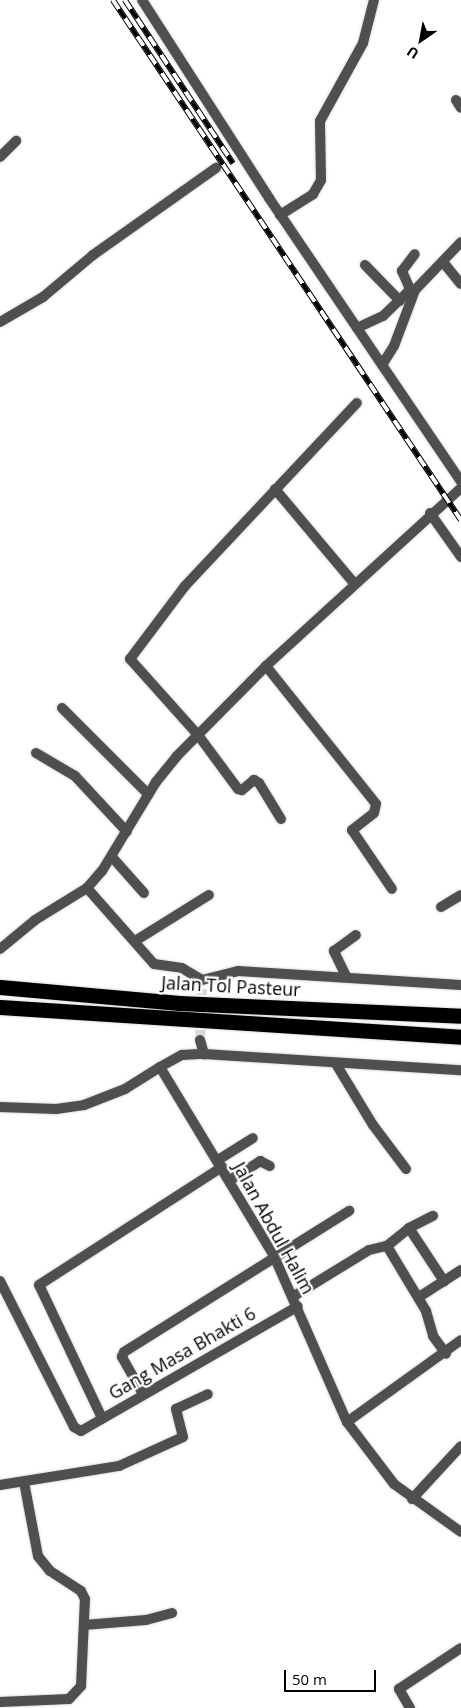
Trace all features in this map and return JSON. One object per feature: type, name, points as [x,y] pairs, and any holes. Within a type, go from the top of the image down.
[{"type":"highway","name":"Jalan Tol Pasteur","points":[[0,987],[179,1003],[461,1016]]},
{"type":"highway","points":[[0,1007],[461,1037]]},
{"type":"highway","points":[[363,1012],[363,1031]]},
{"type":"street","points":[[142,0],[280,214],[461,482]]},
{"type":"street","points":[[280,214],[314,194],[321,180],[320,120],[363,43],[374,0]]},
{"type":"street","points":[[0,156],[16,141]]},
{"type":"street","points":[[0,322],[43,297],[93,255],[216,168]]},
{"type":"street","points":[[382,365],[394,346],[415,290],[461,242]]},
{"type":"street","points":[[357,328],[383,316],[410,289],[402,271],[415,254]]},
{"type":"street","points":[[442,262],[461,284]]},
{"type":"street","points":[[365,265],[400,300]]},
{"type":"street","points":[[281,819],[259,783],[254,780],[242,790],[238,789],[198,735],[130,659],[184,586],[357,403]]},
{"type":"street","points":[[0,950],[35,920],[87,888],[112,857],[148,794],[198,735],[266,666],[354,583],[430,513],[461,488]]},
{"type":"street","points":[[275,489],[354,583]]},
{"type":"street","points":[[430,513],[461,557]]},
{"type":"street","points":[[266,666],[376,804],[374,813],[352,830],[392,889]]},
{"type":"street","points":[[62,708],[148,794]]},
{"type":"street","points":[[36,753],[75,776],[127,832]]},
{"type":"street","points":[[112,857],[144,893]]},
{"type":"street","points":[[87,888],[154,964],[182,968],[202,984],[238,971],[346,976],[461,985]]},
{"type":"street","points":[[135,941],[209,895]]},
{"type":"street","points":[[441,907],[461,895]]},
{"type":"street","points":[[346,976],[334,951],[356,934]]},
{"type":"street","points":[[200,1040],[204,1054]]},
{"type":"street","points":[[0,1107],[56,1109],[84,1105],[126,1089],[182,1055],[204,1054],[336,1064],[461,1070]]},
{"type":"street","points":[[336,1064],[373,1125],[406,1169]]},
{"type":"street","name":"Jalan Abdul Halim","points":[[160,1068],[220,1163],[274,1256],[296,1301],[347,1422],[388,1478],[412,1499],[461,1532]]},
{"type":"street","points":[[102,1418],[39,1286],[220,1163],[253,1138]]},
{"type":"street","points":[[230,1180],[260,1161],[270,1166]]},
{"type":"street","points":[[143,1394],[122,1357],[124,1352],[274,1256],[349,1211]]},
{"type":"street","points":[[432,1216],[409,1228],[388,1246],[419,1297],[431,1321],[433,1336],[446,1354]]},
{"type":"street","points":[[409,1228],[444,1280]]},
{"type":"street","name":"Gang Masa Bhakti 6","points":[[0,1281],[74,1427],[84,1430],[296,1301],[369,1250],[388,1246]]},
{"type":"street","points":[[419,1297],[461,1270]]},
{"type":"street","points":[[347,1422],[446,1354],[461,1340]]},
{"type":"street","points":[[0,1485],[105,1471],[183,1437],[176,1409],[208,1394]]},
{"type":"street","points":[[412,1499],[461,1446]]},
{"type":"street","points":[[0,1702],[74,1697],[81,1686],[85,1598],[81,1591],[50,1571],[38,1556],[24,1482]]},
{"type":"street","points":[[84,1625],[146,1620],[172,1613]]},
{"type":"street","points":[[410,1708],[399,1689],[461,1648]]},
{"type":"tunnel","points":[[200,1040],[202,989]]},
{"type":"railway","points":[[113,0],[461,520]]},
{"type":"railway","points":[[125,0],[233,163]]}]
